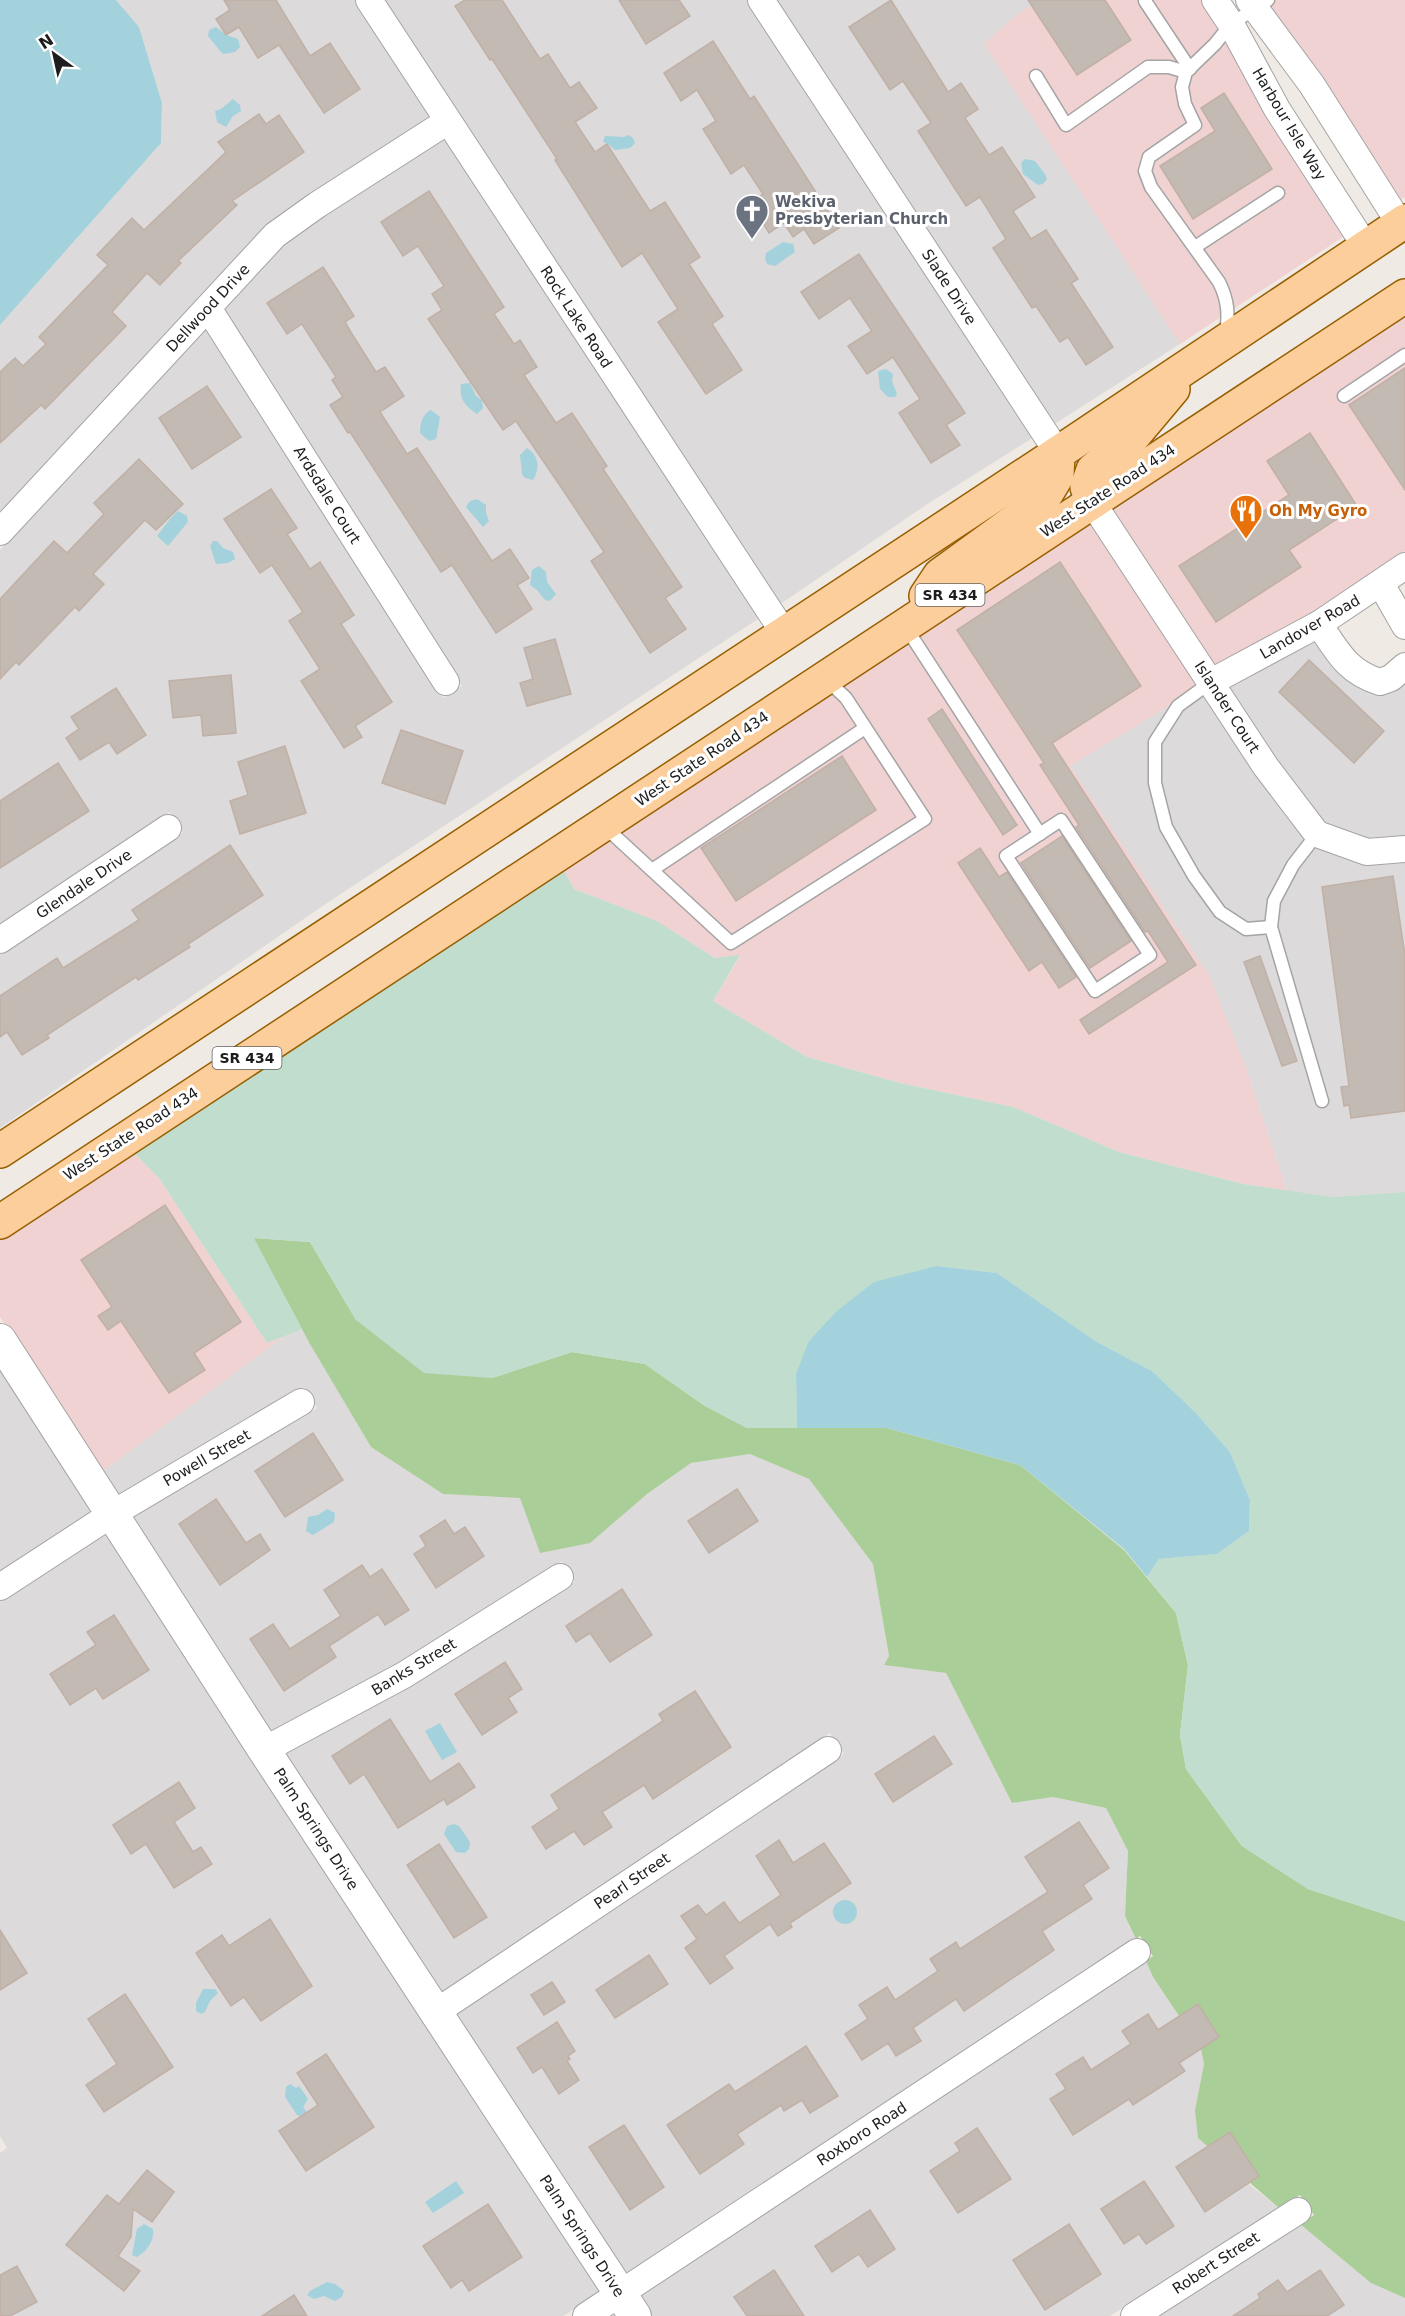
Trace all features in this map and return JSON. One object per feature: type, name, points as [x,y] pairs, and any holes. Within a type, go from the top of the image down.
[{"type":"main road","points":[[0,1151],[1058,453],[1402,223]]},
{"type":"main road","name":"West State Road 434","points":[[0,1222],[1405,296]]},
{"type":"main road","points":[[1092,502],[1087,487],[1093,470],[1131,439],[1194,362]]},
{"type":"main road","points":[[907,623],[940,574],[1042,501],[1057,476],[1058,453]]},
{"type":"street","name":"Rock Lake Road","points":[[369,0],[784,633]]},
{"type":"street","name":"Slade Drive","points":[[761,0],[1058,453]]},
{"type":"street","name":"Harbour Isle Way","points":[[1215,0],[1231,24],[1277,109],[1366,247]]},
{"type":"street","points":[[1258,3],[1402,223]]},
{"type":"street","name":"Dellwood Drive","points":[[0,532],[274,235],[447,121]]},
{"type":"street","name":"Ardsdale Court","points":[[208,308],[446,681]]},
{"type":"street","name":"Islander Court","points":[[1092,502],[1266,767],[1317,834]]},
{"type":"street","name":"Landover Road","points":[[1211,682],[1319,624],[1405,566]]},
{"type":"street","points":[[1381,584],[1405,626]]},
{"type":"street","points":[[1319,624],[1347,666],[1365,678],[1380,682],[1391,678],[1405,666]]},
{"type":"street","name":"Glendale Drive","points":[[0,940],[168,828]]},
{"type":"street","points":[[1317,834],[1367,852],[1405,849]]},
{"type":"street","name":"Palm Springs Drive","points":[[0,1340],[264,1750],[627,2305]]},
{"type":"street","name":"Powell Street","points":[[0,1587],[112,1514],[301,1402]]},
{"type":"street","name":"Banks Street","points":[[264,1750],[404,1675],[560,1577]]},
{"type":"street","name":"Pearl Street","points":[[436,2012],[828,1750]]},
{"type":"street","name":"Roxboro Road","points":[[586,2316],[627,2305],[1137,1952]]},
{"type":"street","name":"Robert Street","points":[[1134,2316],[1298,2211]]},
{"type":"lane","points":[[1145,1],[1188,70]]},
{"type":"lane","points":[[1225,341],[1229,315],[1227,298],[1219,282],[1151,187],[1145,171],[1149,157],[1195,125],[1185,104],[1182,87],[1188,70],[1215,44],[1231,24],[1258,3]]},
{"type":"lane","points":[[1036,76],[1066,125],[1148,67],[1188,70]]},
{"type":"lane","points":[[1195,247],[1278,193]]},
{"type":"lane","points":[[1344,396],[1405,355]]},
{"type":"lane","points":[[907,623],[1040,834]]},
{"type":"lane","points":[[603,825],[731,943],[925,819],[846,698],[824,677]]},
{"type":"lane","points":[[1211,682],[1178,706],[1155,742],[1155,783],[1166,827],[1194,876],[1220,912],[1246,929],[1271,927]]},
{"type":"lane","points":[[652,870],[866,728]]},
{"type":"lane","points":[[1061,820],[1149,955],[1095,991],[1006,856],[1040,834],[1061,820]]},
{"type":"lane","points":[[1317,834],[1293,865],[1274,901],[1271,927],[1322,1101]]},
{"type":"shaded area","points":[[116,0],[356,0],[431,116],[310,194],[266,226],[0,514],[0,325],[161,143],[162,103],[139,27]]},
{"type":"shaded area","points":[[382,0],[748,0],[1034,437],[926,505],[779,605]]},
{"type":"shaded area","points":[[774,0],[1038,0],[1014,17],[984,44],[1180,344],[1053,425]]},
{"type":"shaded area","points":[[1038,0],[1202,0],[1346,235],[1180,344],[984,44],[1014,17]]},
{"type":"shaded area","points":[[1263,0],[1405,0],[1405,197],[1398,201]]},
{"type":"shaded area","points":[[445,137],[761,617],[330,901],[0,1128],[0,955],[183,833],[170,812],[0,925],[0,550],[208,327],[443,698],[462,686],[223,310],[283,244]]},
{"type":"shaded area","points":[[1405,311],[1405,551],[1310,614],[1214,666],[1108,506]]},
{"type":"shaded area","points":[[1089,518],[1201,686],[1070,766],[1210,977],[1245,1065],[1287,1191],[1243,1184],[1119,1152],[1013,1107],[900,1083],[807,1057],[713,1001],[740,956],[715,958],[657,921],[574,889],[562,867]]},
{"type":"shaded area","points":[[1316,640],[1338,672],[1359,688],[1378,694],[1405,682],[1405,837],[1367,840],[1323,824],[1275,761],[1228,687]]},
{"type":"shaded area","points":[[1201,686],[1300,831],[1405,861],[1405,1192],[1332,1197],[1287,1191],[1245,1065],[1070,766]]},
{"type":"shaded area","points":[[130,1149],[159,1178],[267,1343],[284,1336],[99,1474],[0,1317],[0,1237]]},
{"type":"shaded area","points":[[302,1329],[371,1447],[443,1494],[520,1498],[647,1494],[691,1463],[750,1454],[809,1479],[873,1564],[889,1656],[884,1665],[946,1673],[1012,1803],[1053,1797],[1106,1808],[1128,1851],[1125,1916],[1136,1939],[622,2278],[452,2016],[844,1754],[830,1733],[438,1995],[281,1755],[411,1685],[575,1582],[562,1561],[398,1664],[267,1735],[128,1518],[317,1408],[304,1387],[115,1497],[99,1474],[284,1336]]},
{"type":"shaded area","points":[[0,1360],[96,1509],[0,1572]]},
{"type":"shaded area","points":[[110,1530],[604,2290],[563,2316],[0,2316],[0,2153],[7,2148],[0,2136],[0,1602]]},
{"type":"shaded area","points":[[1146,1961],[1153,1977],[1201,2049],[1204,2064],[1195,2110],[1241,2178],[1279,2208],[1110,2316],[648,2316],[636,2299]]},
{"type":"shaded area","points":[[1300,2224],[1371,2283],[1405,2298],[1405,2316],[1157,2316]]},
{"type":"green space","points":[[562,867],[574,889],[657,921],[715,958],[740,955],[713,1001],[807,1057],[900,1083],[1013,1107],[1119,1152],[1243,1184],[1332,1197],[1405,1192],[1405,1921],[1308,1889],[1242,1846],[1186,1769],[1180,1735],[1188,1664],[1176,1613],[1147,1577],[1159,1559],[1217,1554],[1249,1531],[1250,1500],[1230,1452],[1196,1413],[1152,1371],[1097,1342],[997,1273],[937,1266],[796,1374],[797,1428],[747,1428],[705,1406],[645,1364],[572,1352],[492,1378],[424,1373],[356,1320],[310,1242],[254,1238],[302,1329],[267,1343],[159,1178],[130,1149]]},
{"type":"green space","points":[[253,1238],[310,1242],[356,1320],[492,1378],[572,1352],[645,1364],[705,1406],[747,1428],[887,1428],[1020,1465],[1124,1550],[1176,1613],[1188,1665],[1180,1735],[1186,1769],[1242,1846],[1308,1889],[1405,1921],[1405,2298],[1371,2283],[1300,2224],[1314,2215],[1300,2195],[1279,2208],[1198,2138],[1195,2110],[1204,2064],[1201,2049],[1153,1977],[1146,1961],[1153,1956],[1140,1936],[1136,1939],[1125,1916],[1128,1851],[1106,1808],[1053,1797],[1012,1803],[946,1673],[884,1665],[889,1656],[873,1564],[809,1479],[750,1454],[691,1463],[647,1494],[590,1543],[540,1553],[520,1498],[443,1494],[371,1447],[310,1344]]},
{"type":"water","points":[[0,0],[116,0],[139,27],[162,103],[161,143],[0,325]]},
{"type":"water","points":[[216,27],[226,35],[238,39],[240,47],[235,52],[223,54],[208,36],[209,30]]},
{"type":"water","points":[[233,99],[240,105],[241,111],[233,116],[226,127],[217,122],[215,111]]},
{"type":"water","points":[[629,135],[635,143],[630,148],[615,150],[603,142],[605,136]]},
{"type":"water","points":[[1025,159],[1035,161],[1043,172],[1047,179],[1043,184],[1038,185],[1023,174],[1021,163]]},
{"type":"water","points":[[783,242],[793,244],[795,252],[775,266],[767,264],[766,253]]},
{"type":"water","points":[[886,369],[893,374],[892,381],[897,394],[895,397],[888,397],[880,389],[878,371]]},
{"type":"water","points":[[470,383],[476,396],[482,400],[483,408],[477,414],[466,405],[461,394],[461,384]]},
{"type":"water","points":[[431,410],[440,417],[436,439],[429,441],[420,433],[420,430],[424,417]]},
{"type":"water","points":[[527,448],[534,454],[537,463],[537,471],[533,480],[525,478],[522,474],[520,455]]},
{"type":"water","points":[[477,499],[486,505],[489,521],[483,527],[466,507],[470,501]]},
{"type":"water","points":[[178,511],[187,516],[188,522],[168,546],[157,536]]},
{"type":"water","points":[[213,541],[217,541],[223,548],[233,552],[235,559],[228,563],[216,564],[210,546]]},
{"type":"water","points":[[539,566],[546,572],[547,582],[556,594],[550,601],[545,600],[530,585],[532,570]]},
{"type":"water","points":[[937,1266],[997,1273],[1097,1342],[1152,1371],[1196,1413],[1230,1452],[1250,1500],[1249,1531],[1217,1554],[1159,1559],[1147,1577],[1124,1549],[1020,1465],[887,1428],[797,1428],[796,1374],[809,1341],[837,1311],[874,1282]]},
{"type":"water","points":[[327,1509],[335,1513],[334,1522],[313,1535],[306,1531],[308,1517],[318,1515]]},
{"type":"water","points":[[440,1723],[457,1752],[442,1760],[425,1731]]},
{"type":"water","points":[[454,1824],[459,1826],[470,1842],[469,1849],[465,1853],[456,1852],[444,1834],[447,1826]]},
{"type":"water","points":[[845,1900],[850,1901],[856,1907],[856,1917],[850,1923],[845,1924],[840,1923],[834,1917],[833,1912],[834,1907],[840,1901]]},
{"type":"water","points":[[203,1989],[215,1989],[218,1993],[210,2001],[205,2012],[201,2014],[196,2011],[196,2003]]},
{"type":"water","points":[[290,2084],[296,2088],[299,2086],[308,2099],[303,2107],[307,2112],[300,2116],[285,2097],[286,2087]]},
{"type":"water","points":[[456,2181],[464,2193],[433,2213],[425,2202]]},
{"type":"water","points":[[144,2224],[153,2229],[153,2237],[144,2252],[137,2257],[132,2255],[137,2229]]},
{"type":"water","points":[[327,2282],[335,2284],[344,2291],[342,2297],[335,2301],[324,2296],[314,2299],[307,2295],[310,2291]]},
{"type":"building","points":[[224,0],[276,0],[310,56],[330,43],[360,89],[324,113],[279,45],[258,58],[239,27],[226,35],[216,19],[230,10]]},
{"type":"building","points":[[465,0],[502,0],[540,59],[548,54],[570,88],[579,82],[597,108],[575,122],[595,152],[607,144],[650,211],[665,202],[700,257],[689,264],[723,316],[712,324],[742,370],[706,394],[658,322],[678,309],[642,253],[622,267],[555,160],[557,159],[455,6]]},
{"type":"building","points":[[619,0],[679,0],[690,16],[646,44]]},
{"type":"building","points":[[891,0],[948,92],[961,83],[978,109],[965,118],[989,155],[1002,147],[1035,197],[1013,211],[1031,239],[1046,230],[1078,279],[1071,283],[1113,347],[1086,365],[1068,337],[1060,342],[1036,306],[1032,308],[993,248],[1006,239],[980,197],[966,206],[918,131],[931,123],[903,81],[890,90],[849,27]]},
{"type":"building","points":[[1028,0],[1105,0],[1131,40],[1077,75]]},
{"type":"building","points":[[713,41],[750,99],[754,96],[839,228],[814,244],[804,229],[793,237],[784,223],[769,233],[750,203],[763,194],[744,165],[731,174],[703,129],[716,121],[697,90],[681,101],[664,73]]},
{"type":"building","points":[[1224,93],[1272,169],[1193,219],[1160,166],[1215,131],[1201,108]]},
{"type":"building","points":[[259,114],[266,124],[279,115],[304,152],[232,201],[237,205],[178,261],[181,263],[160,285],[147,273],[112,312],[126,326],[45,409],[41,405],[0,443],[0,372],[15,358],[23,366],[46,344],[39,337],[108,265],[97,255],[132,218],[144,230],[226,152],[218,142]]},
{"type":"building","points":[[429,191],[504,307],[494,314],[514,344],[520,340],[537,367],[524,375],[556,423],[572,413],[607,466],[603,469],[682,587],[665,598],[686,629],[650,653],[591,561],[604,552],[565,493],[516,421],[503,430],[428,319],[442,310],[432,294],[444,286],[418,246],[403,256],[381,222]]},
{"type":"building","points":[[859,254],[965,413],[946,425],[960,445],[931,463],[899,413],[920,399],[893,357],[867,374],[848,346],[872,331],[850,298],[819,319],[801,292]]},
{"type":"building","points":[[323,267],[354,316],[345,322],[352,334],[376,372],[385,367],[404,396],[380,412],[407,454],[417,448],[492,561],[510,549],[529,578],[517,585],[532,609],[496,633],[452,565],[441,572],[330,405],[343,397],[332,380],[336,377],[302,324],[287,334],[267,303]]},
{"type":"building","points":[[1405,368],[1405,490],[1349,405]]},
{"type":"building","points":[[207,386],[241,437],[192,469],[159,418]]},
{"type":"building","points":[[1310,433],[1357,506],[1289,550],[1301,567],[1216,622],[1179,566],[1289,495],[1267,461]]},
{"type":"building","points":[[139,459],[183,504],[156,530],[145,520],[93,574],[104,584],[79,611],[75,607],[19,665],[16,662],[0,679],[0,599],[54,541],[67,553],[104,514],[94,503]]},
{"type":"building","points":[[271,489],[297,528],[287,534],[310,569],[320,562],[354,615],[341,624],[392,702],[355,726],[362,737],[344,748],[301,681],[320,669],[289,621],[303,612],[272,565],[260,573],[224,519]]},
{"type":"building","points":[[1060,562],[1141,686],[1052,743],[1196,965],[1089,1034],[1080,1020],[1168,962],[1148,931],[1145,932],[1076,827],[1079,825],[1040,765],[1044,763],[957,630]]},
{"type":"building","points":[[555,639],[571,694],[527,706],[520,683],[533,679],[524,648]]},
{"type":"building","points":[[1309,660],[1384,731],[1354,763],[1279,692]]},
{"type":"building","points":[[231,675],[236,733],[203,736],[201,715],[173,718],[169,681]]},
{"type":"building","points":[[116,688],[146,735],[117,754],[109,742],[80,760],[66,738],[79,729],[71,717]]},
{"type":"building","points":[[942,709],[1017,825],[1003,835],[928,719]]},
{"type":"building","points":[[401,730],[463,751],[445,804],[382,783]]},
{"type":"building","points":[[285,746],[306,813],[240,834],[230,801],[248,795],[238,762]]},
{"type":"building","points":[[842,756],[876,810],[736,901],[701,848]]},
{"type":"building","points":[[58,763],[89,811],[0,868],[0,801]]},
{"type":"building","points":[[1062,836],[1131,941],[1090,968],[1021,863]]},
{"type":"building","points":[[230,845],[263,895],[188,944],[190,947],[138,980],[136,977],[47,1035],[49,1038],[22,1055],[7,1032],[0,1037],[0,996],[57,958],[63,968],[139,920],[132,910]]},
{"type":"building","points":[[980,848],[999,877],[1007,872],[1076,977],[1059,988],[1042,962],[1029,971],[958,863]]},
{"type":"building","points":[[1393,876],[1405,955],[1405,1111],[1351,1118],[1349,1105],[1344,1106],[1341,1087],[1349,1086],[1322,887]]},
{"type":"building","points":[[1260,956],[1297,1061],[1282,1066],[1244,962]]},
{"type":"building","points":[[165,1205],[241,1322],[194,1353],[205,1370],[169,1393],[121,1321],[108,1330],[98,1316],[112,1307],[81,1260]]},
{"type":"building","points":[[313,1433],[343,1480],[285,1517],[255,1471]]},
{"type":"building","points":[[737,1489],[758,1521],[709,1553],[688,1521]]},
{"type":"building","points":[[216,1499],[246,1543],[260,1534],[270,1550],[220,1585],[179,1524]]},
{"type":"building","points":[[445,1520],[454,1534],[465,1527],[484,1556],[436,1588],[414,1554],[426,1546],[420,1536]]},
{"type":"building","points":[[362,1565],[370,1577],[382,1569],[409,1610],[385,1625],[378,1614],[329,1646],[336,1657],[284,1691],[250,1639],[273,1624],[290,1649],[341,1616],[324,1590]]},
{"type":"building","points":[[622,1589],[652,1635],[610,1662],[590,1633],[576,1642],[566,1626]]},
{"type":"building","points":[[114,1615],[149,1670],[103,1699],[96,1688],[70,1705],[50,1674],[96,1645],[87,1632]]},
{"type":"building","points":[[505,1662],[522,1689],[508,1698],[517,1712],[482,1735],[455,1694]]},
{"type":"building","points":[[695,1691],[731,1747],[653,1799],[644,1785],[602,1812],[612,1827],[584,1845],[574,1831],[546,1849],[532,1827],[559,1809],[551,1795],[663,1721],[659,1714]]},
{"type":"building","points":[[390,1719],[430,1782],[459,1763],[475,1787],[447,1805],[444,1799],[398,1828],[364,1774],[350,1784],[332,1756]]},
{"type":"building","points":[[934,1736],[952,1764],[893,1802],[875,1774]]},
{"type":"building","points":[[179,1782],[195,1808],[174,1822],[193,1852],[201,1847],[212,1864],[174,1888],[146,1844],[131,1854],[113,1825]]},
{"type":"building","points":[[1079,1822],[1109,1868],[1083,1885],[1092,1899],[1042,1931],[1054,1950],[964,2011],[956,1999],[913,2028],[921,2041],[896,2056],[888,2043],[862,2060],[845,2034],[868,2019],[859,2005],[887,1987],[895,2000],[938,1971],[930,1959],[956,1942],[960,1949],[1048,1892],[1025,1857]]},
{"type":"building","points":[[779,1840],[793,1863],[824,1843],[851,1883],[790,1923],[792,1927],[778,1936],[770,1924],[724,1956],[733,1968],[710,1984],[685,1948],[697,1939],[681,1916],[698,1905],[706,1915],[724,1902],[739,1923],[781,1895],[756,1856]]},
{"type":"building","points":[[439,1844],[487,1917],[454,1938],[407,1865]]},
{"type":"building","points":[[270,1919],[312,1986],[261,2021],[244,1997],[231,2006],[196,1953],[222,1935],[229,1946]]},
{"type":"building","points":[[0,1930],[27,1973],[0,1990]]},
{"type":"building","points":[[649,1955],[668,1984],[615,2018],[596,1990]]},
{"type":"building","points":[[552,1982],[565,2002],[544,2015],[531,1995]]},
{"type":"building","points":[[125,1994],[173,2067],[104,2112],[86,2085],[117,2064],[88,2019]]},
{"type":"building","points":[[1198,2004],[1219,2037],[1179,2063],[1185,2071],[1133,2105],[1129,2099],[1073,2135],[1050,2099],[1066,2089],[1056,2074],[1083,2057],[1091,2070],[1131,2044],[1122,2031],[1148,2014],[1158,2030]]},
{"type":"building","points":[[557,2022],[575,2051],[568,2056],[570,2059],[567,2061],[579,2080],[559,2094],[542,2067],[533,2073],[517,2048]]},
{"type":"building","points":[[806,2046],[838,2096],[810,2113],[802,2100],[784,2111],[781,2105],[737,2134],[744,2144],[700,2174],[667,2125],[729,2084],[735,2092]]},
{"type":"building","points":[[326,2054],[374,2127],[306,2171],[279,2131],[318,2105],[297,2073]]},
{"type":"building","points":[[624,2125],[664,2187],[630,2210],[589,2147]]},
{"type":"building","points":[[977,2128],[1011,2179],[958,2213],[930,2171],[960,2151],[955,2143]]},
{"type":"building","points":[[1230,2132],[1259,2176],[1205,2212],[1176,2167]]},
{"type":"building","points":[[147,2170],[174,2192],[152,2222],[133,2209],[131,2237],[118,2256],[140,2271],[124,2291],[66,2245],[107,2195],[119,2204]]},
{"type":"building","points":[[1144,2181],[1174,2226],[1146,2244],[1139,2234],[1124,2244],[1101,2209]]},
{"type":"building","points":[[488,2204],[522,2257],[469,2291],[462,2280],[451,2288],[423,2246]]},
{"type":"building","points":[[870,2210],[895,2249],[868,2267],[859,2254],[832,2272],[815,2246]]},
{"type":"building","points":[[1069,2224],[1101,2274],[1045,2310],[1013,2260]]},
{"type":"building","points":[[17,2266],[37,2302],[10,2316],[0,2316],[0,2275]]},
{"type":"building","points":[[774,2270],[804,2316],[747,2316],[734,2297]]},
{"type":"building","points":[[1320,2270],[1344,2305],[1327,2316],[1233,2316],[1260,2298],[1258,2294],[1278,2280],[1287,2292]]},
{"type":"building","points":[[294,2295],[307,2316],[262,2316]]},
{"type":"place","name":"Wekiva Presbyterian Church","points":[[752,240]]},
{"type":"place","name":"Oh My Gyro","points":[[1246,540]]}]
